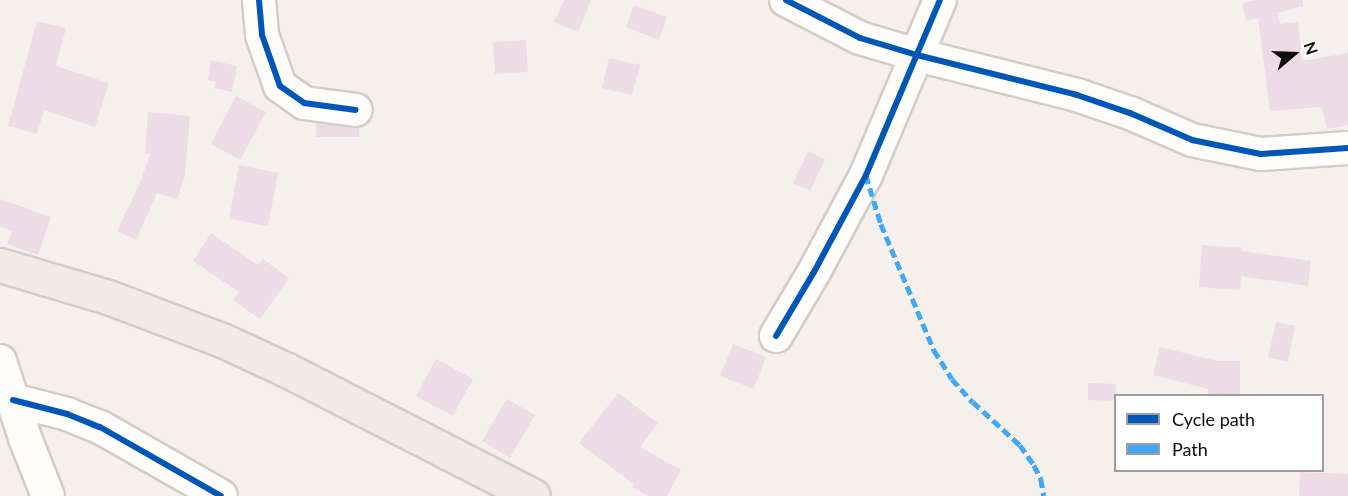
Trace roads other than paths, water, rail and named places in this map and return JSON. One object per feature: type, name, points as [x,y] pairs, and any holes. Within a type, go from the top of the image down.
[{"type":"main road","points":[[0,265],[108,297],[222,340],[287,370],[533,496]]},
{"type":"street","points":[[259,0],[262,36],[280,86],[304,103],[356,110]]},
{"type":"street","points":[[786,0],[860,38],[917,55],[1077,95],[1130,113],[1192,140],[1227,149],[1261,154],[1348,148]]},
{"type":"street","points":[[776,336],[814,272],[866,175],[940,0]]},
{"type":"street","points":[[0,361],[8,394],[48,496]]},
{"type":"street","points":[[8,394],[99,427],[221,496]]}]
